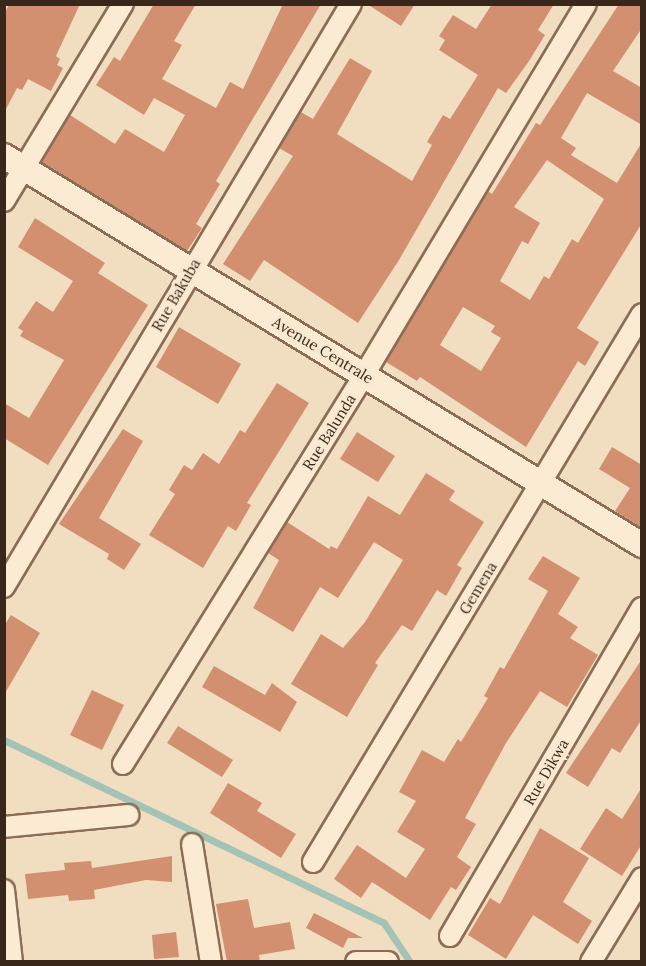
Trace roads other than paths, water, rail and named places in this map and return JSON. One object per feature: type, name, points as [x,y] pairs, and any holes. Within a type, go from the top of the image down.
[{"type":"street","points":[[4,201],[14,162],[123,4]]},
{"type":"street","name":"Rue Bakuba","points":[[4,587],[189,271],[351,4]]},
{"type":"street","name":"Rue Balunda","points":[[123,764],[364,375],[586,4]]},
{"type":"street","name":"Avenue Centrale","points":[[14,162],[189,271],[642,545]]},
{"type":"street","name":"Gemena","points":[[313,862],[642,314]]},
{"type":"street","name":"Rue Dikwa","points":[[450,936],[642,608]]},
{"type":"street","points":[[4,827],[128,815]]},
{"type":"street","points":[[192,844],[211,962]]},
{"type":"street","points":[[591,962],[642,878]]},
{"type":"street","points":[[4,890],[12,962]]},
{"type":"street","points":[[356,962],[388,962]]},
{"type":"waterway","points":[[4,740],[384,923],[410,962]]}]
